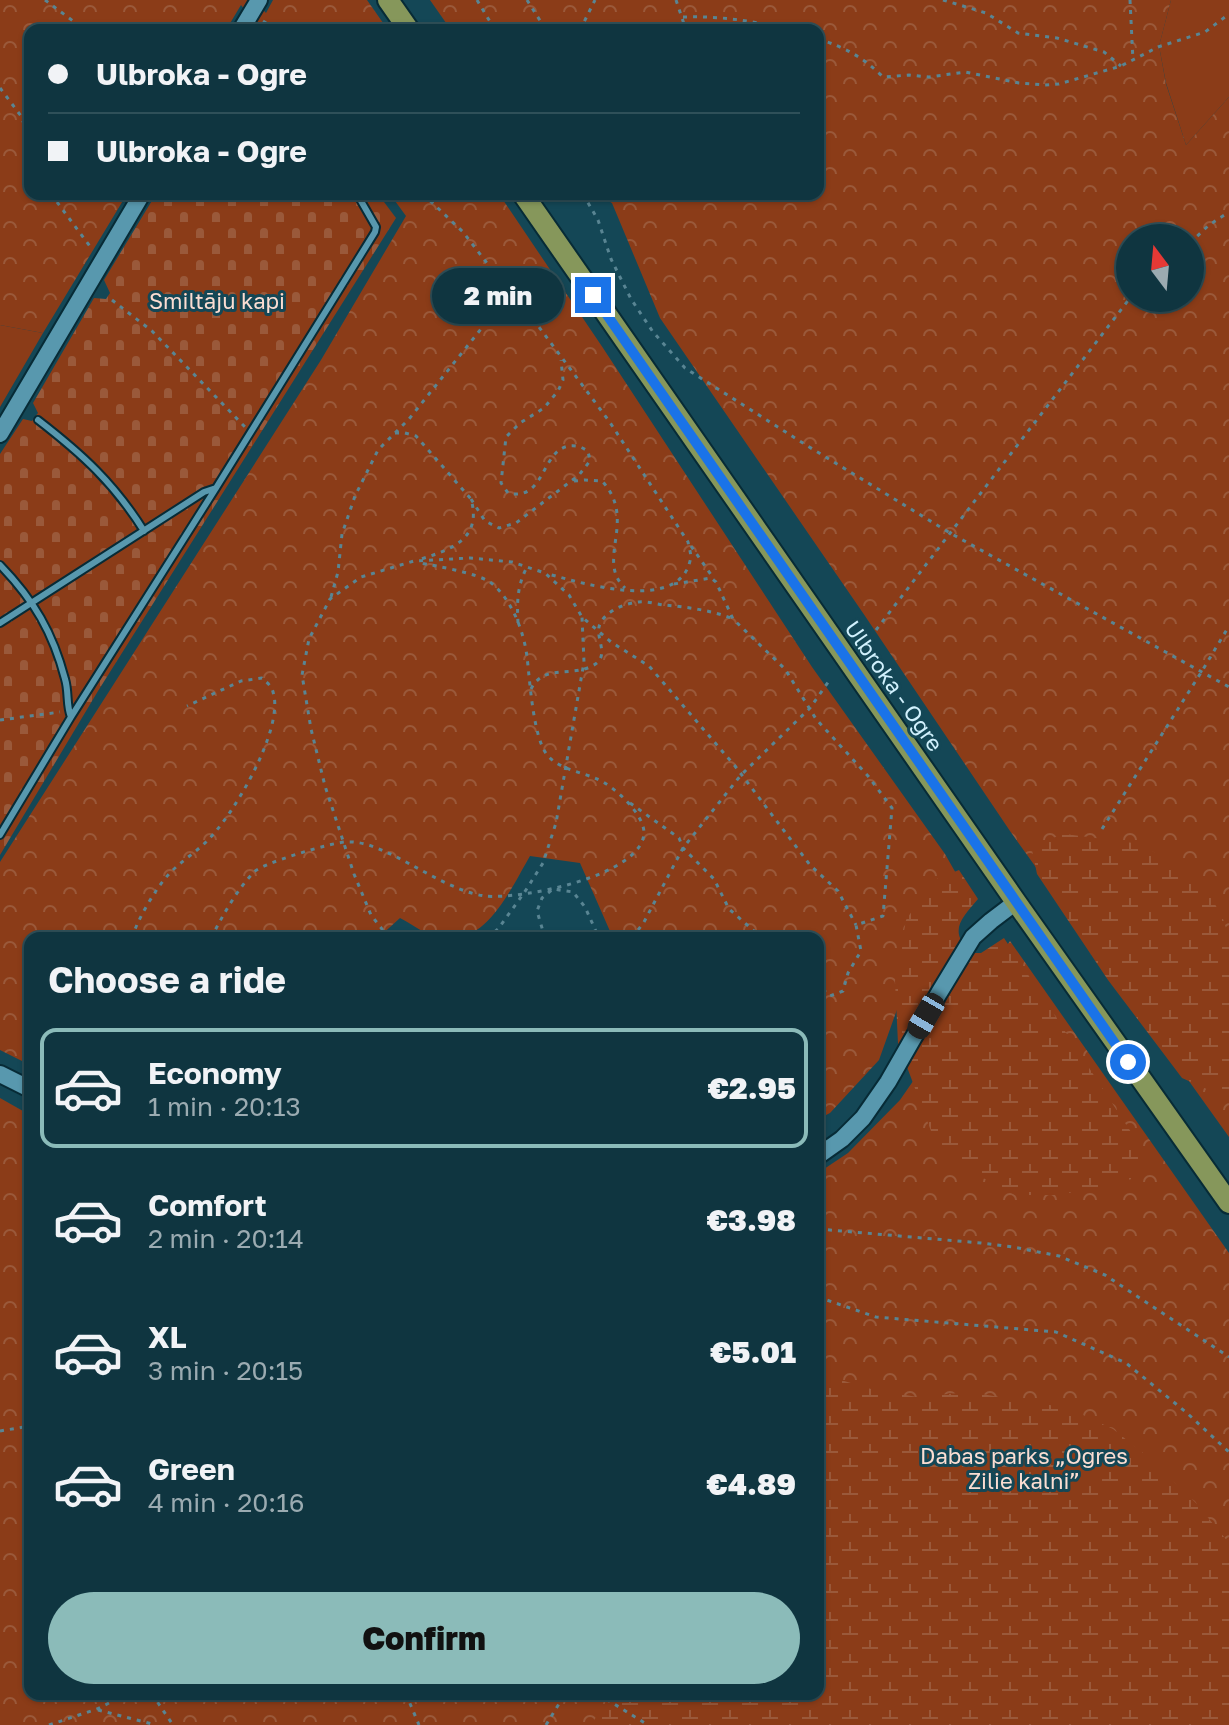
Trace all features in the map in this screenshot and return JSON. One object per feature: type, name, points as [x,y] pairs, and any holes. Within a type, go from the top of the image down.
[{"type":"main road","points":[[388,0],[405,24]]},
{"type":"main road","name":"Ulbroka - Ogre","points":[[527,200],[1229,1203]]},
{"type":"street","points":[[247,24],[259,0]]},
{"type":"street","points":[[0,434],[138,200]]},
{"type":"street","points":[[824,1152],[863,1118],[888,1082],[973,937],[1016,902]]},
{"type":"street","points":[[0,1074],[24,1086]]},
{"type":"lane","points":[[0,835],[57,743],[70,714],[216,488],[375,232],[376,227],[360,200]]},
{"type":"lane","points":[[38,420],[89,461],[144,531]]},
{"type":"lane","points":[[0,623],[204,492],[216,488]]},
{"type":"lane","points":[[0,565],[18,584],[51,636],[67,687],[70,714]]},
{"type":"path","points":[[45,0],[77,24]]},
{"type":"path","points":[[477,0],[491,24]]},
{"type":"path","points":[[527,0],[542,24]]},
{"type":"path","points":[[583,24],[595,0]]},
{"type":"path","points":[[676,0],[685,24]]},
{"type":"path","points":[[943,0],[986,13],[1018,33],[1057,38],[1104,52],[1121,66]]},
{"type":"path","points":[[1130,0],[1133,61]]},
{"type":"path","points":[[824,41],[862,58],[883,77],[929,77],[965,72],[1045,85],[1077,80],[1121,66],[1158,47],[1205,32],[1229,14]]},
{"type":"path","points":[[683,17],[736,19],[766,24]]},
{"type":"path","points":[[0,88],[24,124]]},
{"type":"path","points":[[56,200],[102,262]]},
{"type":"path","points":[[429,200],[463,232],[609,421],[716,582],[733,619],[785,669],[816,719],[868,776],[892,808],[883,916],[856,925]]},
{"type":"path","points":[[586,200],[631,299],[653,332],[685,368],[950,533],[1229,687]]},
{"type":"path","points":[[1204,230],[1229,212]]},
{"type":"path","points":[[112,300],[152,331],[250,433]]},
{"type":"path","points":[[384,932],[371,915],[354,874],[325,786],[302,675],[309,639],[330,599],[338,572],[342,534],[355,496],[378,450],[409,419],[485,324],[502,308],[513,306],[523,310]]},
{"type":"path","points":[[876,630],[1119,312]]},
{"type":"path","points":[[395,433],[416,436],[471,499],[485,521],[499,528],[516,523],[579,475],[590,461],[588,451],[575,446],[562,448],[548,461],[529,491],[518,496],[508,493],[501,483],[506,437],[520,423],[544,408],[558,391],[563,380],[560,356]]},
{"type":"path","points":[[570,482],[602,481],[611,490],[619,523],[613,569],[617,581],[626,590]]},
{"type":"path","points":[[330,599],[361,577],[443,552],[461,541],[472,527],[474,511],[471,499]]},
{"type":"path","points":[[670,585],[685,574],[691,559],[688,542]]},
{"type":"path","points":[[414,561],[470,558],[512,562],[584,583],[626,590],[651,591],[711,578],[716,582]]},
{"type":"path","points":[[414,561],[489,581],[509,603],[525,642],[536,728],[548,756],[565,768],[600,780],[679,838],[683,848],[714,879],[729,909],[755,932]]},
{"type":"path","points":[[518,627],[519,583],[527,567]]},
{"type":"path","points":[[545,573],[569,595],[582,617],[611,642],[649,666],[735,766],[810,865],[838,891],[856,925],[861,951],[848,973],[843,991],[830,996],[824,990]]},
{"type":"path","points":[[531,689],[534,682],[543,676],[592,667],[599,661],[603,653],[600,623],[623,605],[640,602],[689,608],[733,619]]},
{"type":"path","points":[[494,932],[543,863],[556,823],[583,669],[582,617]]},
{"type":"path","points":[[1102,829],[1229,626]]},
{"type":"path","points":[[134,932],[168,874],[208,840],[235,805],[264,752],[276,708],[273,689],[262,678],[241,681],[187,706]]},
{"type":"path","points":[[636,932],[683,848],[741,775],[810,708],[829,681]]},
{"type":"path","points":[[0,720],[70,714]]},
{"type":"path","points":[[214,932],[226,910],[256,870],[294,855],[343,842],[364,843],[449,884],[484,896],[553,889],[587,879],[617,866],[639,847],[644,833],[640,817],[627,802]]},
{"type":"path","points":[[543,932],[537,911],[542,898],[553,889],[573,892],[585,907],[596,932]]},
{"type":"path","points":[[824,1230],[981,1243],[1059,1256],[1105,1275],[1229,1357]]},
{"type":"path","points":[[824,1299],[876,1317],[1056,1332],[1126,1363],[1229,1452]]},
{"type":"path","points":[[0,1431],[24,1427]]},
{"type":"path","points":[[49,1725],[115,1700]]},
{"type":"path","points":[[156,1700],[173,1725]]},
{"type":"path","points":[[409,1700],[419,1725]]},
{"type":"path","points":[[546,1725],[561,1700]]},
{"type":"path","points":[[608,1700],[648,1725]]},
{"type":"path","points":[[97,1709],[156,1725]]},
{"type":"green space","points":[[0,0],[254,0],[266,13],[273,0],[367,0],[384,24],[256,24],[241,5],[230,24],[24,24],[24,200],[123,200],[43,333],[0,325]]},
{"type":"green space","points":[[430,0],[1171,0],[1159,46],[1166,84],[1186,145],[1229,97],[1229,1137],[1010,831],[660,318],[612,203],[607,200],[824,200],[824,24],[447,24]]},
{"type":"green space","points":[[1171,0],[1229,0],[1229,97],[1186,145],[1166,83],[1159,46]]},
{"type":"green space","name":"Smiltāju kapi","points":[[152,200],[382,200],[396,218],[98,691],[0,855],[0,454],[23,419],[32,421],[38,413],[33,403],[94,298],[106,299],[110,293],[104,280]]},
{"type":"green space","points":[[394,200],[503,200],[812,667],[945,854],[970,898],[915,959],[879,1060],[824,1116],[824,932],[610,932],[580,863],[530,856],[495,913],[473,932],[424,932],[400,918],[385,932],[24,932],[24,1062],[0,1050],[0,862],[321,360],[406,216]]},
{"type":"green space","points":[[0,325],[43,333],[0,407]]},
{"type":"green space","points":[[1065,834],[1141,844],[1203,882],[1229,937],[1229,1099],[1182,1078],[1108,980],[1037,874],[1031,845]]},
{"type":"green space","points":[[959,870],[978,899],[960,925],[960,938],[964,945],[971,953],[981,953],[1004,938],[1148,1158],[1139,1177],[1058,1195],[1015,1195],[940,1155],[898,1043],[895,981],[906,920],[932,881]]},
{"type":"green space","name":"Dabas parks „Ogres Zilie kalni”","points":[[1010,941],[1229,1253],[1229,1720],[824,1630],[824,1169],[848,1153],[900,1100]]},
{"type":"green space","points":[[0,1098],[24,1112],[24,1700],[787,1700],[776,1725],[0,1725]]},
{"type":"green space","points":[[824,1378],[917,1397],[969,1392],[1068,1408],[1113,1429],[1148,1457],[1195,1502],[1229,1543],[1229,1725],[591,1725],[607,1700],[824,1700]]},
{"type":"route","points":[[593,295],[1128,1062]]}]
